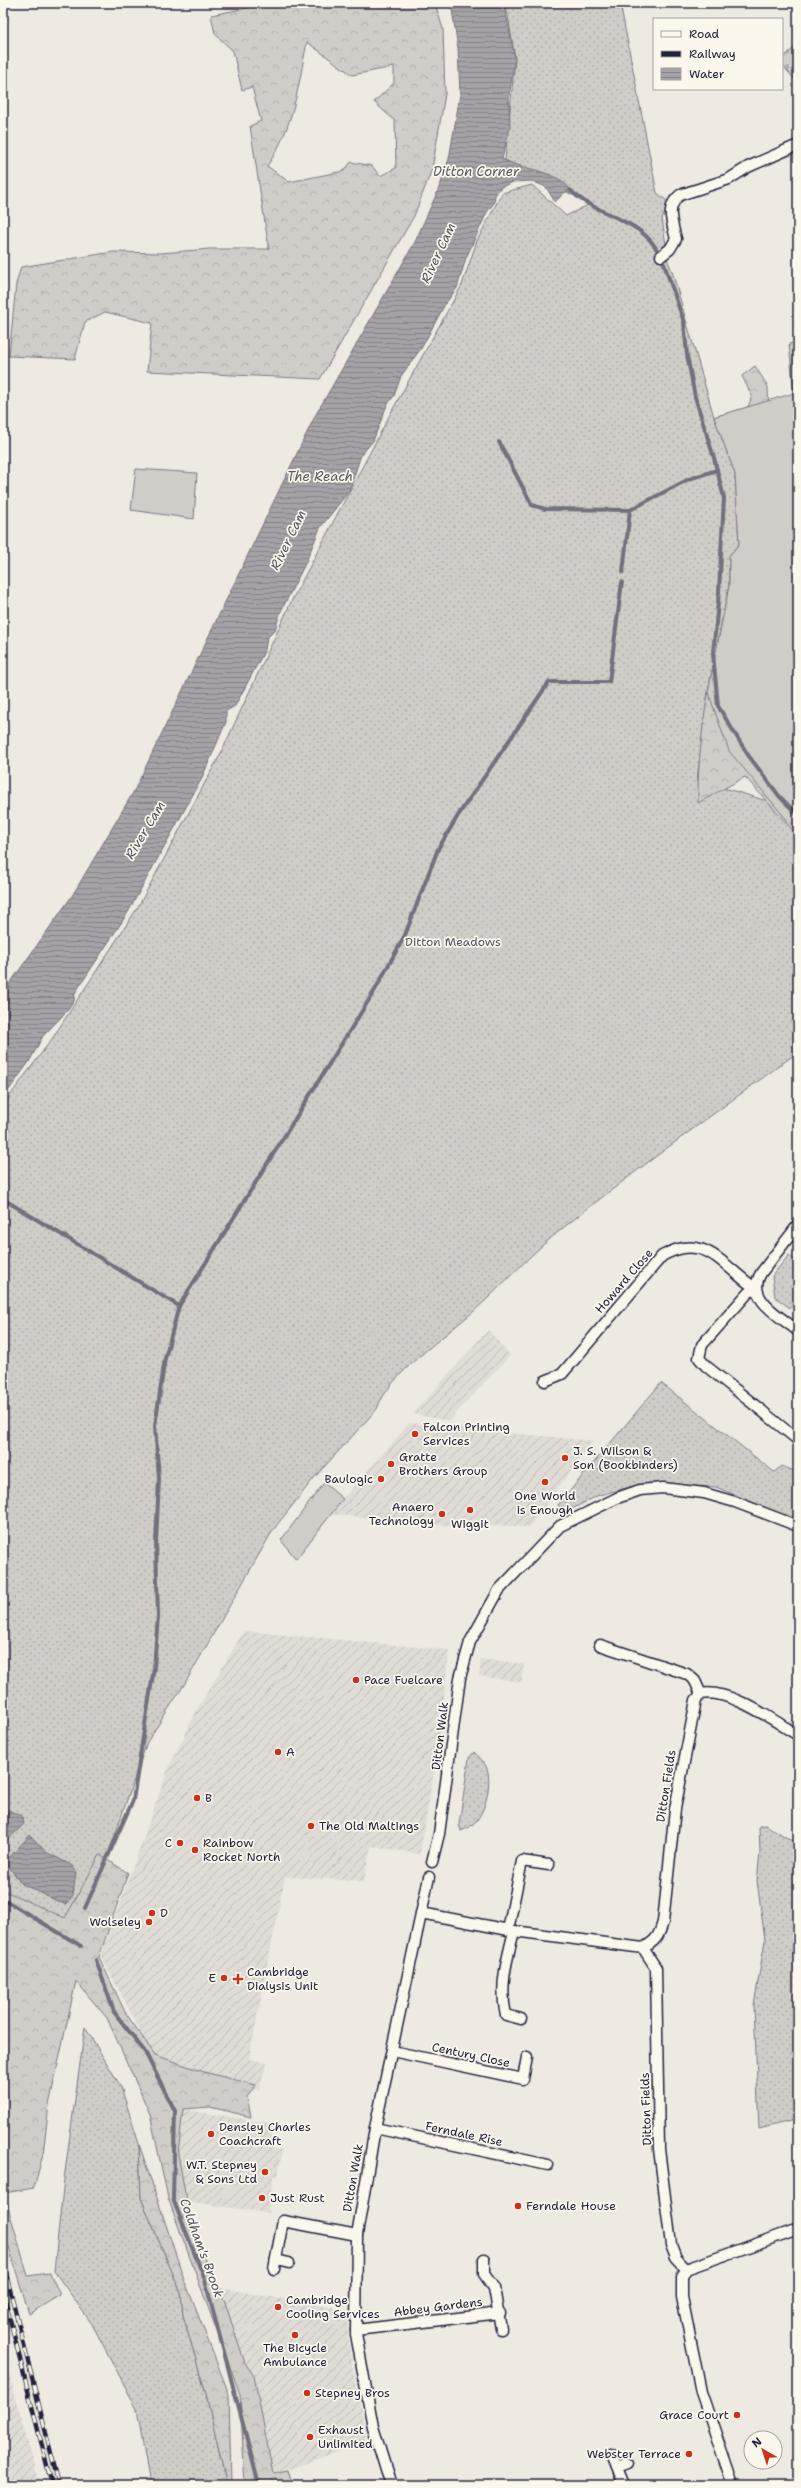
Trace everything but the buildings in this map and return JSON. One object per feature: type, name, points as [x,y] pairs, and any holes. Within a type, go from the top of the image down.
[{"type":"street","points":[[661,256],[670,249],[676,238],[670,213],[671,204],[680,195],[729,179],[748,167],[798,145]]},
{"type":"street","points":[[798,1225],[760,1272],[756,1280],[755,1288],[762,1302],[798,1331]]},
{"type":"street","name":"Howard Close","points":[[546,1381],[562,1374],[647,1272],[662,1256],[677,1247],[692,1246],[709,1252],[755,1288]]},
{"type":"street","points":[[755,1288],[748,1293],[702,1345],[699,1358],[706,1366],[798,1440]]},
{"type":"street","name":"Ditton Walk","points":[[432,1862],[439,1834],[460,1678],[470,1642],[499,1590],[560,1526],[617,1498],[640,1490],[663,1488],[704,1493],[735,1502],[798,1526]]},
{"type":"street","points":[[600,1644],[687,1674],[695,1681],[701,1694],[718,1693],[745,1704],[798,1735]]},
{"type":"street","name":"Ditton Fields","points":[[686,2269],[676,2258],[672,2245],[666,2211],[659,2149],[656,1968],[643,1948],[654,1942],[659,1935],[663,1922],[676,1802],[691,1717],[696,1700],[701,1694]]},
{"type":"street","points":[[521,2019],[506,2015],[502,2001],[502,1978],[522,1861],[549,1865]]},
{"type":"street","name":"Ditton Walk","points":[[391,2485],[373,2427],[356,2330],[357,2235],[375,2128],[429,1877]]},
{"type":"street","points":[[421,1913],[511,1930],[643,1948]]},
{"type":"street","name":"Century Close","points":[[392,2051],[523,2079],[527,2057]]},
{"type":"street","name":"Ferndale Rise","points":[[375,2128],[548,2165]]},
{"type":"street","points":[[289,2263],[275,2265],[283,2221],[357,2235]]},
{"type":"street","points":[[734,2485],[701,2392],[682,2297],[682,2277],[686,2269],[798,2229]]},
{"type":"street","name":"Abbey Gardens","points":[[484,2259],[484,2274],[494,2288],[500,2313],[501,2329]]},
{"type":"street","name":"Abbey Gardens","points":[[356,2330],[500,2313]]},
{"type":"street","points":[[612,2455],[624,2485]]},
{"type":"street","points":[[617,2467],[628,2463]]},
{"type":"shaded area","points":[[488,1330],[510,1355],[449,1421],[413,1414]]},
{"type":"shaded area","points":[[410,1423],[593,1441],[529,1527],[455,1523],[451,1526],[329,1514]]},
{"type":"shaded area","points":[[244,1631],[449,1650],[439,1742],[420,1854],[371,1846],[364,1881],[285,1877],[249,2059],[267,2063],[259,2090],[161,2070],[101,1956],[168,1769],[198,1708]]},
{"type":"shaded area","points":[[481,1659],[524,1664],[521,1682],[479,1676]]},
{"type":"shaded area","points":[[181,2109],[273,2124],[270,2148],[282,2150],[278,2177],[273,2176],[268,2213],[186,2201],[171,2192]]},
{"type":"shaded area","points":[[220,2288],[346,2310],[350,2354],[367,2441],[288,2470],[273,2473],[254,2376],[245,2363]]},
{"type":"shaded area","points":[[3,2353],[40,2485],[3,2485]]},
{"type":"green space","points":[[273,3],[435,3],[443,29],[445,94],[432,169],[414,216],[320,379],[147,371],[152,323],[105,312],[85,322],[75,359],[9,356],[16,284],[21,267],[113,252],[161,253],[209,249],[269,249],[250,126],[261,121],[252,87],[242,90],[233,51],[215,34],[211,15]],"holes":[[[307,42],[352,75],[394,67],[394,83],[374,102],[395,121],[396,168],[380,176],[372,166],[351,162],[344,171],[289,182],[267,166],[283,136],[294,106]]]},
{"type":"green space","name":"Ditton Meadows","points":[[506,3],[620,3],[657,193],[671,204],[662,218],[667,252],[663,249],[672,271],[714,417],[735,474],[739,544],[729,556],[729,586],[708,692],[697,780],[774,803],[798,833],[798,1052],[650,1161],[551,1238],[474,1311],[405,1369],[383,1396],[377,1409],[314,1478],[273,1530],[184,1685],[147,1742],[98,1884],[3,2040],[3,1105],[52,1039],[138,907],[221,753],[292,600],[394,407],[462,285],[477,241],[502,193],[532,185],[566,216],[590,204],[505,160],[515,59]]},
{"type":"green space","points":[[798,44],[798,83],[783,66],[783,58]]},
{"type":"green space","points":[[798,341],[798,833],[729,751],[708,692],[729,586],[729,556],[739,544],[735,474],[714,417],[794,393],[789,344]]},
{"type":"green space","points":[[755,366],[768,387],[769,413],[714,417],[748,407],[752,396],[742,376]]},
{"type":"green space","points":[[136,469],[197,473],[194,519],[131,510]]},
{"type":"green space","points":[[729,576],[798,742],[798,836],[745,777],[698,803],[700,748],[708,694],[729,586]]},
{"type":"green space","points":[[789,1255],[798,1263],[798,1281],[795,1284],[798,1287],[798,1297],[790,1308],[775,1297],[772,1276]]},
{"type":"green space","points":[[661,1383],[774,1472],[782,1466],[798,1473],[798,1521],[716,1487],[642,1484],[599,1495],[564,1513],[558,1505]]},
{"type":"green space","points":[[324,1483],[343,1499],[296,1559],[281,1540]]},
{"type":"green space","points":[[474,1752],[486,1766],[489,1778],[488,1793],[484,1808],[477,1820],[470,1827],[461,1831],[459,1824],[469,1758]]},
{"type":"green space","points":[[765,1825],[798,1844],[798,2119],[759,2129],[754,2005],[765,1940],[757,1881],[760,1853],[759,1826]]},
{"type":"green space","points":[[100,1855],[128,1873],[99,1957],[125,2012],[155,2055],[204,2072],[256,2085],[247,2097],[251,2117],[210,2107],[183,2109],[178,2154],[188,2209],[199,2249],[220,2288],[245,2363],[254,2376],[273,2473],[288,2470],[293,2485],[245,2485],[240,2394],[168,2198],[150,2114],[107,2018],[76,1981],[49,2105],[43,2154],[34,2188],[4,2193],[28,2276],[50,2273],[60,2295],[29,2314],[3,2228],[3,1890],[65,1918]]},
{"type":"green space","points":[[85,2027],[121,2087],[139,2144],[141,2198],[181,2293],[183,2315],[206,2394],[227,2485],[150,2485],[137,2409],[92,2324],[54,2271],[64,2179]]},
{"type":"green space","points":[[139,2144],[184,2279],[229,2394],[231,2485],[227,2485],[206,2394],[183,2315],[181,2293],[141,2198]]},
{"type":"water","name":"The Reach","points":[[451,3],[504,3],[515,59],[509,96],[510,128],[502,159],[549,174],[565,184],[570,190],[564,193],[555,202],[546,187],[532,181],[513,182],[501,187],[495,195],[494,203],[487,212],[466,258],[457,288],[445,304],[422,347],[401,376],[394,396],[387,405],[373,441],[361,455],[349,491],[320,528],[305,564],[280,613],[275,630],[267,638],[265,650],[235,706],[226,711],[226,722],[201,780],[127,914],[75,993],[74,1001],[69,1009],[43,1036],[29,1062],[3,1098],[3,993],[72,896],[134,791],[315,416],[415,242],[440,186],[449,159],[460,95],[458,48]]},
{"type":"water","points":[[3,1808],[22,1816],[24,1824],[3,1844]]},
{"type":"water","points":[[30,1835],[46,1852],[73,1866],[76,1872],[73,1895],[66,1905],[22,1884],[5,1862]]},
{"type":"waterway","points":[[570,190],[580,199],[642,232],[652,242],[659,254]]},
{"type":"waterway","points":[[664,264],[684,322],[687,355],[695,397],[714,458],[724,498],[719,592],[713,654],[718,706],[748,755],[780,797],[798,815]]},
{"type":"waterway","points":[[499,442],[532,505],[545,509],[630,510]]},
{"type":"waterway","points":[[623,572],[630,510],[689,479],[717,470]]},
{"type":"waterway","points":[[85,1908],[133,1800],[154,1668],[158,1616],[156,1543],[159,1478],[155,1426],[165,1358],[179,1306],[375,990],[405,935],[438,849],[459,814],[549,682],[609,682],[622,582]]},
{"type":"waterway","points":[[3,1199],[179,1306]]},
{"type":"waterway","name":"Coldham's Brook","points":[[3,1899],[81,1946]]},
{"type":"waterway","name":"Coldham's Brook","points":[[96,1960],[114,2012],[145,2052],[175,2111],[173,2199],[205,2280],[259,2485]]},
{"type":"railway","points":[[3,2262],[59,2485]]},
{"type":"railway","points":[[3,2292],[52,2485]]},
{"type":"place","name":"Falcon Printing Services","points":[[415,1434]]},
{"type":"place","name":"J. S. Wilson & Son (Bookbinders)","points":[[565,1458]]},
{"type":"place","name":"Gratte Brothers Group","points":[[391,1464]]},
{"type":"place","name":"Baulogic","points":[[381,1479]]},
{"type":"place","name":"One World is Enough","points":[[545,1482]]},
{"type":"place","name":"Wiggit","points":[[470,1510]]},
{"type":"place","name":"Anaero Technology","points":[[442,1514]]},
{"type":"place","name":"Pace Fuelcare","points":[[356,1680]]},
{"type":"place","name":"A","points":[[278,1752]]},
{"type":"place","name":"B","points":[[197,1798]]},
{"type":"place","name":"The Old Maltings","points":[[311,1826]]},
{"type":"place","name":"C","points":[[180,1843]]},
{"type":"place","name":"Rainbow Rocket North","points":[[195,1850]]},
{"type":"place","name":"D","points":[[152,1913]]},
{"type":"place","name":"Wolseley","points":[[149,1922]]},
{"type":"place","name":"E","points":[[224,1978]]},
{"type":"place","name":"Cambridge Dialysis Unit","points":[[238,1979]]},
{"type":"place","name":"Densley Charles Coachcraft","points":[[211,2134]]},
{"type":"place","name":"W.T. Stepney & Sons Ltd","points":[[265,2172]]},
{"type":"place","name":"Just Rust","points":[[262,2198]]},
{"type":"place","name":"Ferndale House","points":[[518,2206]]},
{"type":"place","name":"Cambridge Cooling Services","points":[[278,2307]]},
{"type":"place","name":"The Bicycle Ambulance","points":[[295,2335]]},
{"type":"place","name":"Stepney Bros","points":[[307,2393]]},
{"type":"place","name":"Grace Court","points":[[737,2415]]},
{"type":"place","name":"Exhaust Unlimited","points":[[310,2437]]},
{"type":"place","name":"Webster Terrace","points":[[689,2454]]},
{"type":"water label","name":"Ditton Corner","points":[[476,171]]},
{"type":"water label","name":"River Cam","points":[[438,253]]},
{"type":"water label","name":"River Cam","points":[[288,540]]},
{"type":"water label","name":"River Cam","points":[[145,830]]}]
